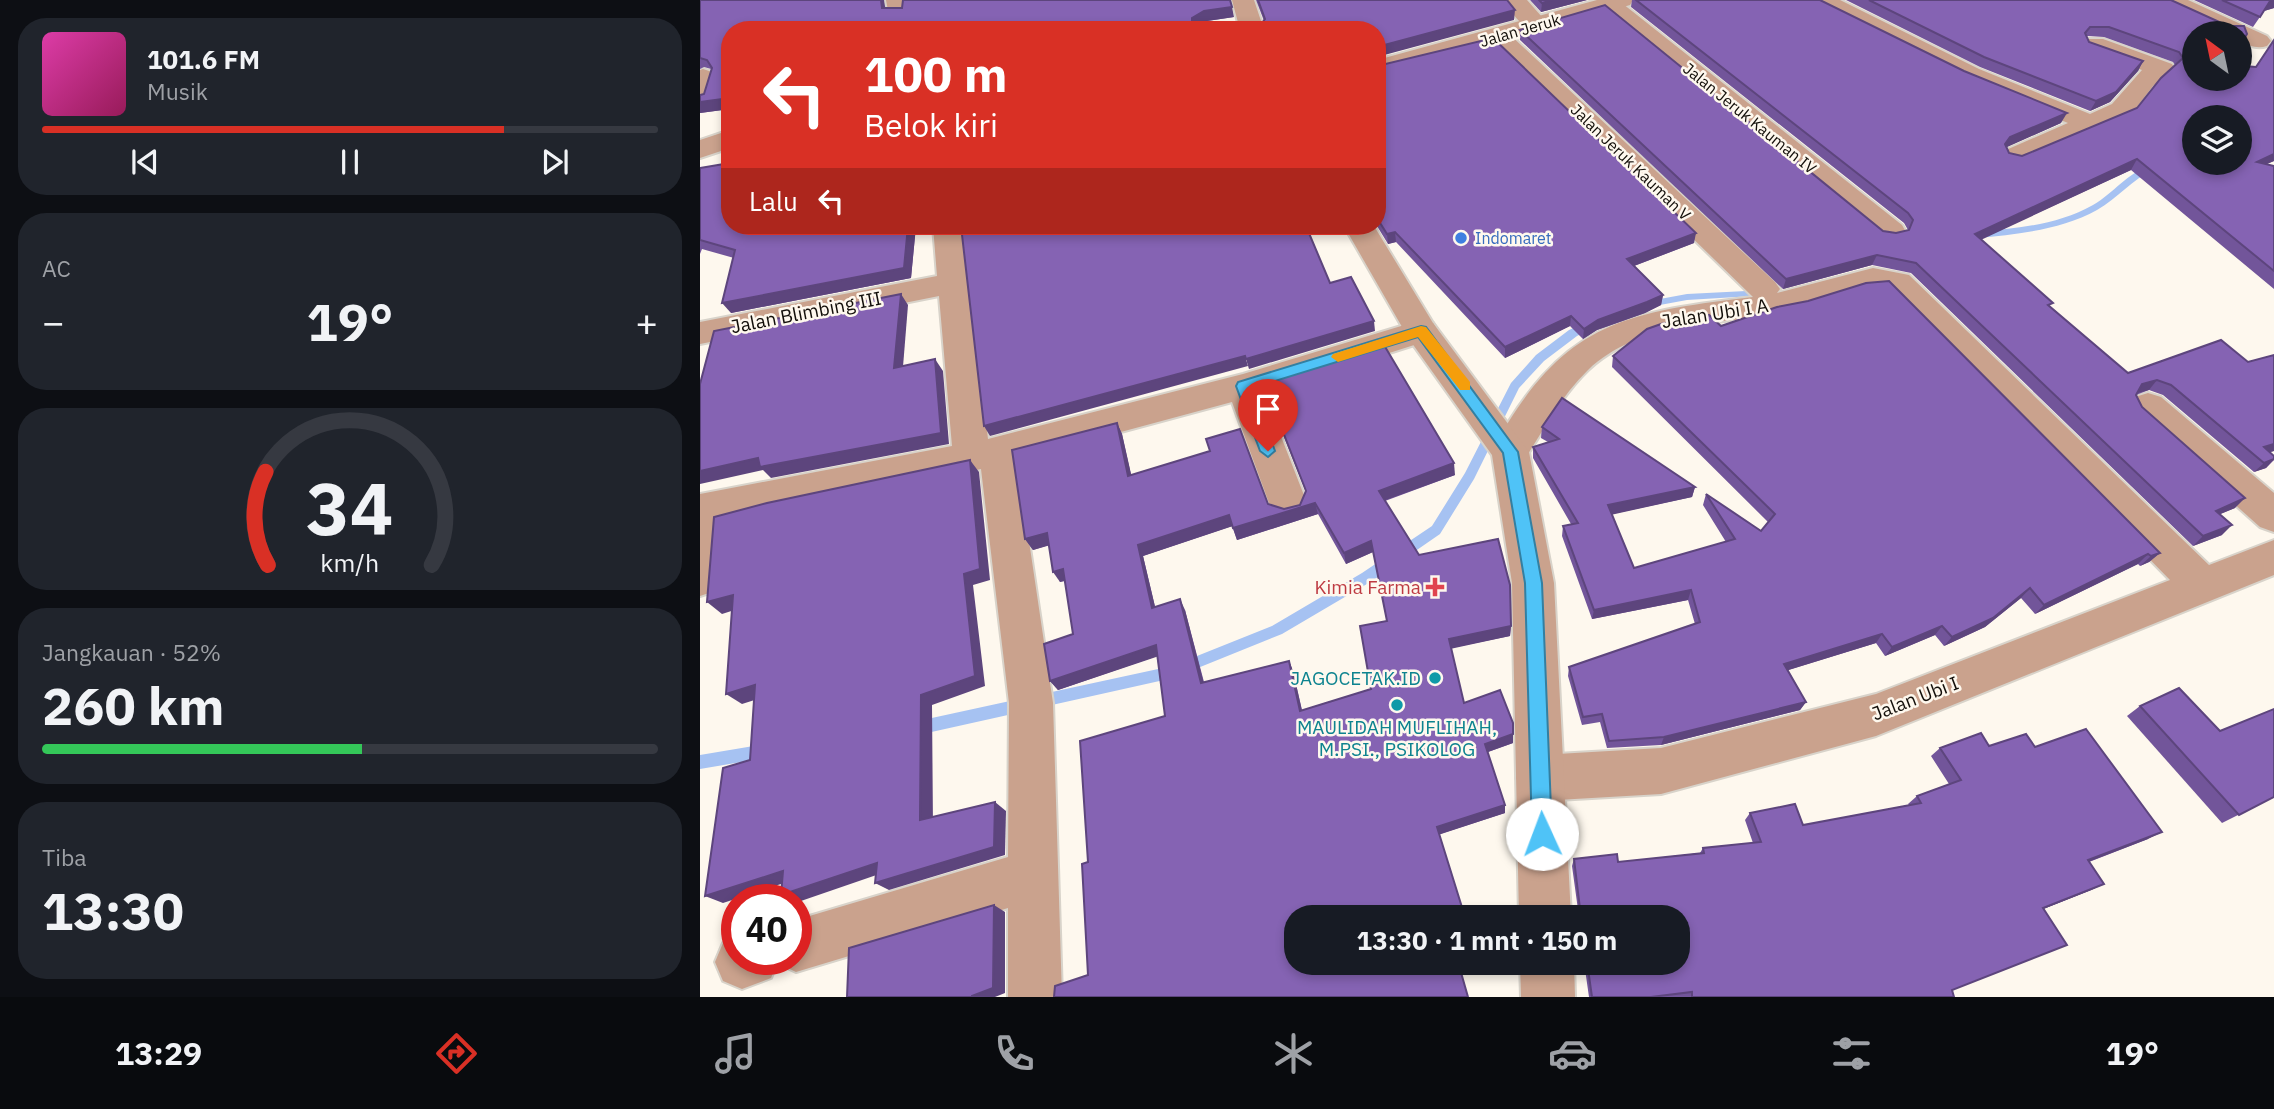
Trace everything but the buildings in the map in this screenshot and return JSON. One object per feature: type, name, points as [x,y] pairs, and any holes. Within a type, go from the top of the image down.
[{"type":"street","points":[[1243,0],[1248,21]]},
{"type":"street","points":[[1514,0],[1537,25]]},
{"type":"street","points":[[1822,0],[1970,74],[2092,124]]},
{"type":"street","points":[[2169,0],[2263,39]]},
{"type":"street","name":"Jalan Jeruk","points":[[1386,65],[1616,2]]},
{"type":"street","name":"Jalan Jeruk Kauman IV","points":[[1616,2],[1891,232]]},
{"type":"street","name":"Jalan Jeruk Kauman V","points":[[1498,36],[1764,289]]},
{"type":"street","points":[[2016,156],[2122,110],[2134,99],[2143,79],[2162,69],[2094,44]]},
{"type":"street","points":[[949,235],[953,284],[1031,703],[1035,997]]},
{"type":"street","points":[[1364,235],[1421,331],[1467,389],[1503,441],[1533,583],[1545,905]]},
{"type":"street","name":"Jalan Ubi I A","points":[[1503,441],[1589,351],[1626,332],[1668,318],[1797,300],[1871,277],[1887,277],[1898,282],[2203,586]]},
{"type":"street","name":"Jalan Blimbing III","points":[[700,333],[953,284]]},
{"type":"street","points":[[700,579],[703,510],[984,453],[1244,386],[1421,331]]},
{"type":"street","points":[[1244,386],[1288,503]]},
{"type":"street","points":[[2148,406],[2274,516]]},
{"type":"street","name":"Jalan Ubi I","points":[[1540,778],[1661,771],[1876,715],[2274,557]]},
{"type":"street","points":[[812,941],[1034,875]]},
{"type":"street","points":[[1547,975],[1548,997]]},
{"type":"waterway","points":[[1977,235],[2037,228],[2081,215],[2102,203],[2135,176],[2151,168]]},
{"type":"waterway","points":[[1649,304],[1687,297],[1766,293]]},
{"type":"waterway","points":[[918,728],[1173,672],[1277,630],[1367,577],[1436,530],[1470,476],[1515,386],[1540,358],[1573,333],[1589,325]]},
{"type":"waterway","points":[[700,762],[765,751]]},
{"type":"slow traffic","points":[[1338,357],[1421,331],[1465,386]]},
{"type":"place","name":"Indomaret","points":[[1461,238]]},
{"type":"place","name":"Kimia Farma","points":[[1435,587]]},
{"type":"place","name":"JAGOCETAK.ID","points":[[1435,678]]},
{"type":"place","name":"MAULIDAH MUFLIHAH, M.PSI., PSIKOLOG","points":[[1397,705]]},
{"type":"route","points":[[1268,451],[1244,386],[1421,331],[1496,429],[1510,452],[1533,583],[1542,834]]}]
